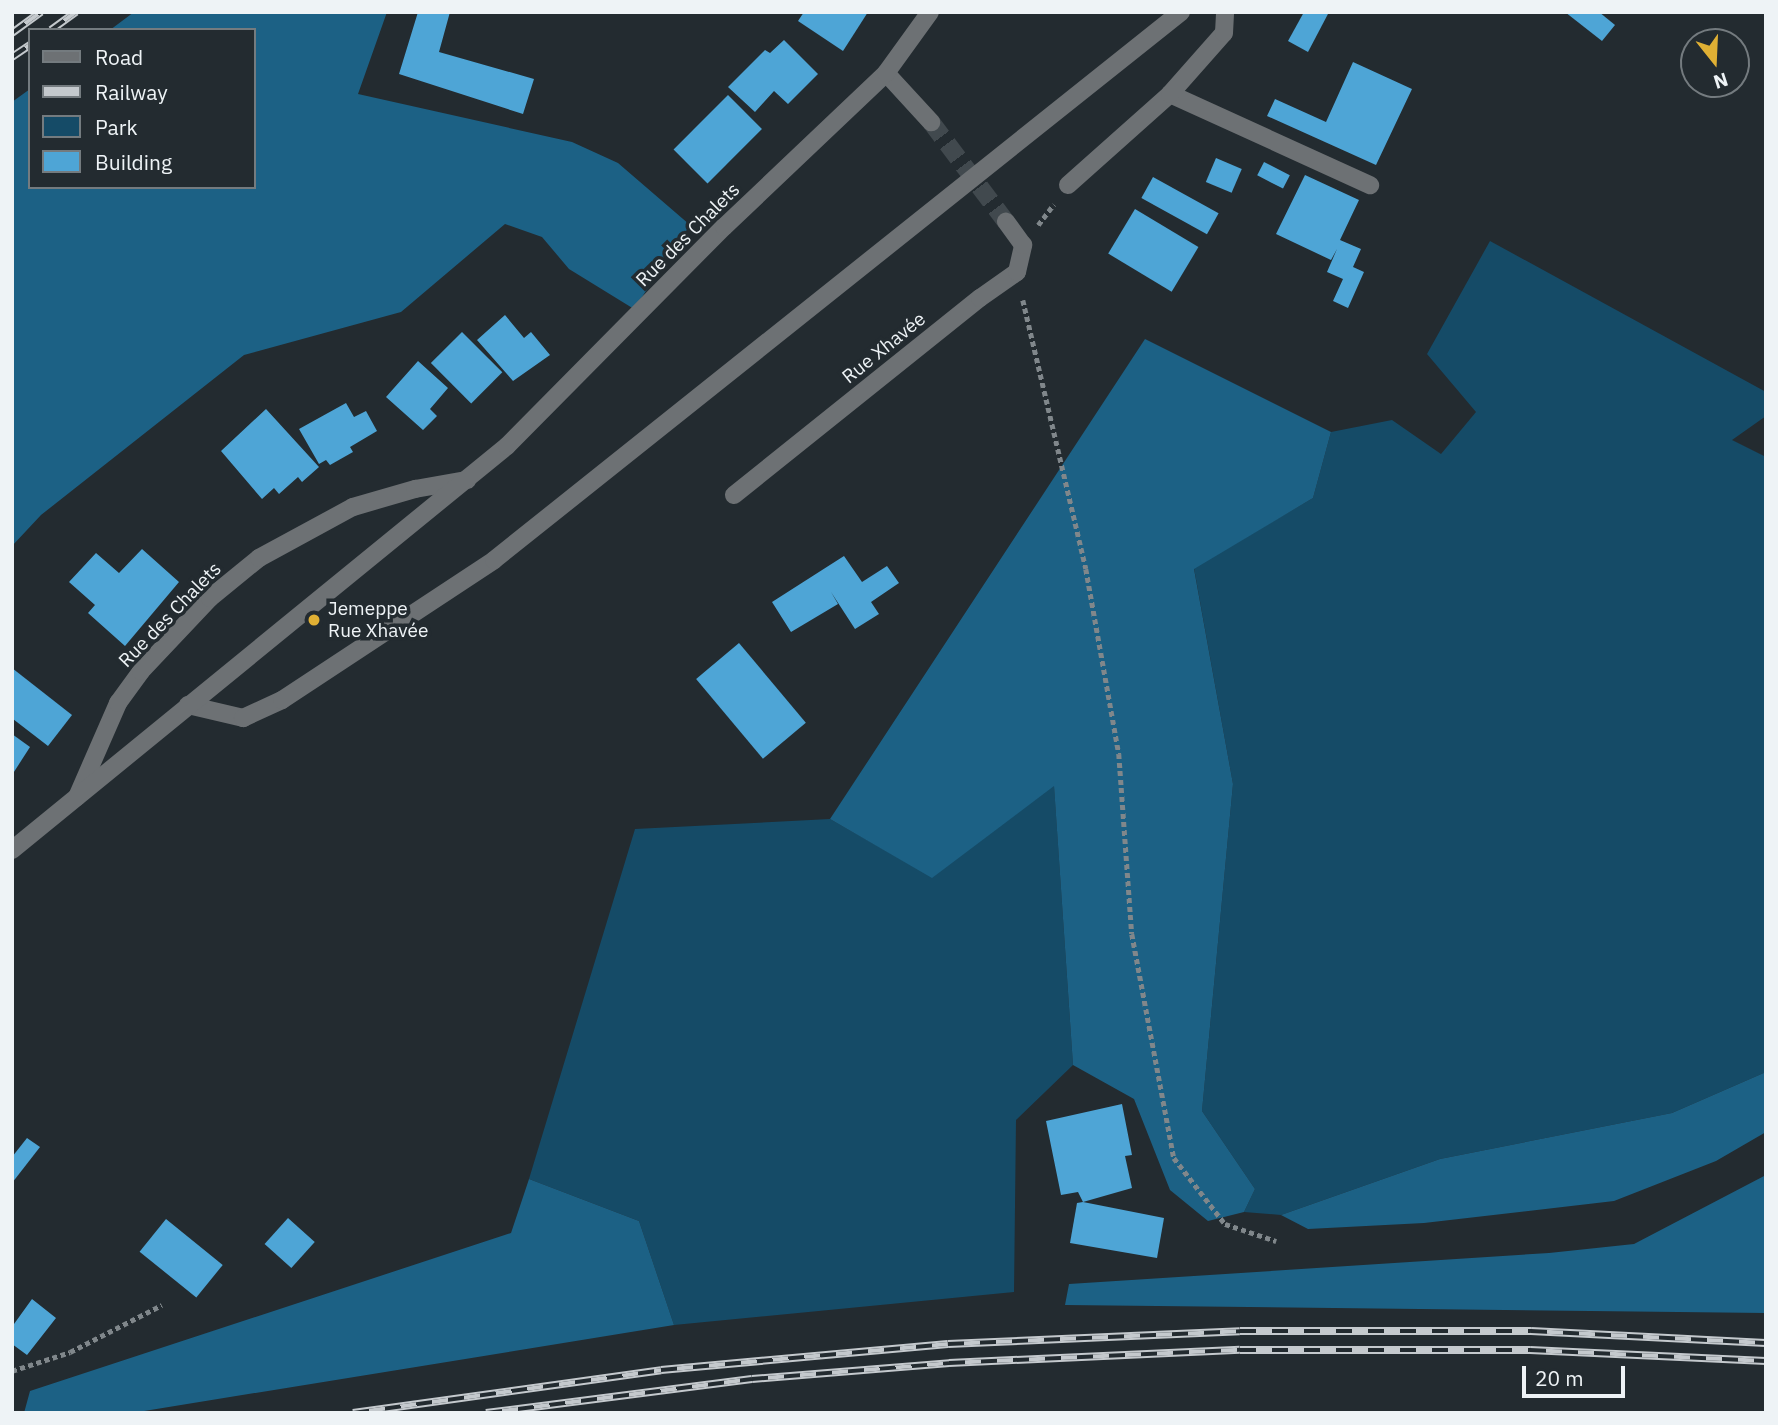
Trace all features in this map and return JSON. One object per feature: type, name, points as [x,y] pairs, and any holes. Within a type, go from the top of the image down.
[{"type":"street","name":"Rue des Chalets","points":[[12,850],[467,480],[544,410],[724,227],[886,73],[930,12]]},
{"type":"street","points":[[188,705],[243,719],[282,700],[494,560],[1181,12]]},
{"type":"street","points":[[1068,185],[1170,94],[1224,33],[1225,12]]},
{"type":"street","points":[[886,73],[931,122]]},
{"type":"street","points":[[1170,94],[1370,185]]},
{"type":"street","points":[[1006,222],[1023,245],[1017,272]]},
{"type":"street","name":"Rue Xhavée","points":[[734,495],[980,298],[1017,272]]},
{"type":"street","name":"Rue des Chalets","points":[[77,797],[118,703],[141,671],[210,598],[259,558],[353,507],[415,489],[467,480]]},
{"type":"path","points":[[1023,245],[1068,185]]},
{"type":"path","points":[[1017,272],[1086,569],[1119,754],[1132,934],[1174,1158],[1225,1224],[1276,1241]]},
{"type":"path","points":[[12,1371],[70,1352],[162,1305]]},
{"type":"green space","points":[[1490,241],[1766,392],[1766,416],[1732,440],[1766,457],[1766,1072],[1672,1113],[1440,1159],[1281,1215],[1244,1212],[1255,1189],[1202,1111],[1233,784],[1194,568],[1313,498],[1331,432],[1392,420],[1441,454],[1476,412],[1427,354]]},
{"type":"green space","points":[[1054,785],[1073,1065],[1016,1120],[1014,1292],[674,1325],[639,1221],[529,1179],[635,829],[830,819],[932,877]]},
{"type":"shaded area","points":[[134,12],[387,12],[358,94],[572,142],[618,163],[690,225],[634,309],[569,269],[542,237],[505,224],[401,312],[244,355],[41,515],[12,546],[12,102],[28,90],[28,189],[256,189],[256,28],[113,28]]},
{"type":"shaded area","points":[[1145,339],[1331,432],[1313,498],[1194,569],[1233,784],[1202,1111],[1255,1189],[1244,1212],[1208,1221],[1170,1190],[1134,1099],[1073,1065],[1054,786],[932,878],[830,819]]},
{"type":"shaded area","points":[[1766,1072],[1766,1132],[1716,1161],[1614,1201],[1424,1223],[1308,1229],[1281,1215],[1440,1159],[1672,1113]]},
{"type":"shaded area","points":[[1766,1175],[1766,1313],[1065,1305],[1069,1284],[1549,1253],[1634,1244]]},
{"type":"shaded area","points":[[529,1179],[639,1221],[674,1325],[132,1413],[24,1413],[30,1391],[511,1233]]},
{"type":"building","points":[[418,12],[450,12],[439,52],[534,79],[523,114],[399,74]]},
{"type":"building","points":[[804,12],[868,12],[843,51],[798,21]]},
{"type":"building","points":[[1304,12],[1329,12],[1308,52],[1288,41]]},
{"type":"building","points":[[1565,12],[1599,12],[1615,25],[1602,41]]},
{"type":"building","points":[[784,40],[818,74],[788,104],[774,91],[755,112],[728,87],[765,50],[770,53]]},
{"type":"building","points":[[1353,62],[1412,89],[1376,165],[1267,116],[1275,99],[1326,122]]},
{"type":"building","points":[[728,95],[762,129],[707,183],[674,149]]},
{"type":"building","points":[[1216,158],[1242,169],[1232,193],[1206,182]]},
{"type":"building","points":[[1264,162],[1290,175],[1283,189],[1257,175]]},
{"type":"building","points":[[1305,175],[1359,200],[1340,240],[1361,249],[1353,267],[1364,272],[1348,308],[1333,301],[1343,279],[1327,272],[1337,249],[1331,260],[1276,234]]},
{"type":"building","points":[[1153,177],[1219,213],[1207,234],[1141,198]]},
{"type":"building","points":[[1135,209],[1198,247],[1172,292],[1108,254]]},
{"type":"building","points":[[505,315],[524,338],[531,332],[550,355],[513,381],[477,340]]},
{"type":"building","points":[[462,332],[502,372],[471,403],[431,363]]},
{"type":"building","points":[[418,361],[448,388],[430,409],[437,416],[423,430],[386,397]]},
{"type":"building","points":[[346,403],[354,417],[366,411],[377,431],[350,447],[353,452],[330,465],[326,460],[319,464],[299,429]]},
{"type":"building","points":[[266,409],[319,467],[302,482],[298,477],[279,494],[274,488],[262,499],[221,451]]},
{"type":"building","points":[[142,549],[179,582],[125,646],[88,613],[95,605],[69,582],[96,553],[119,573]]},
{"type":"building","points":[[844,556],[862,582],[887,566],[899,583],[871,602],[879,614],[855,629],[831,592],[838,604],[791,632],[772,602]]},
{"type":"building","points":[[739,643],[806,723],[763,759],[696,679]]},
{"type":"building","points":[[12,668],[72,715],[48,746],[13,719]]},
{"type":"building","points":[[12,734],[30,747],[12,775]]},
{"type":"building","points":[[1122,1104],[1132,1155],[1125,1156],[1132,1188],[1083,1202],[1078,1192],[1061,1195],[1046,1121]]},
{"type":"building","points":[[27,1138],[40,1147],[12,1183],[12,1157]]},
{"type":"building","points":[[1077,1203],[1164,1218],[1157,1258],[1070,1243]]},
{"type":"building","points":[[288,1218],[315,1242],[291,1268],[265,1244]]},
{"type":"building","points":[[166,1219],[223,1265],[196,1298],[140,1252]]},
{"type":"building","points":[[32,1299],[56,1318],[27,1355],[12,1344],[12,1322],[14,1324]]},
{"type":"tunnel","points":[[931,122],[1006,222]]},
{"type":"railway","points":[[12,33],[41,12]]},
{"type":"railway","points":[[54,28],[76,12]]},
{"type":"railway","points":[[12,57],[28,46]]},
{"type":"railway","points":[[353,1413],[661,1370],[948,1344],[1240,1331],[1531,1331],[1766,1343]]},
{"type":"railway","points":[[486,1413],[752,1379],[949,1363],[1240,1350],[1530,1350],[1766,1361]]},
{"type":"place","name":"Jemeppe Rue Xhavée","points":[[314,620]]}]
